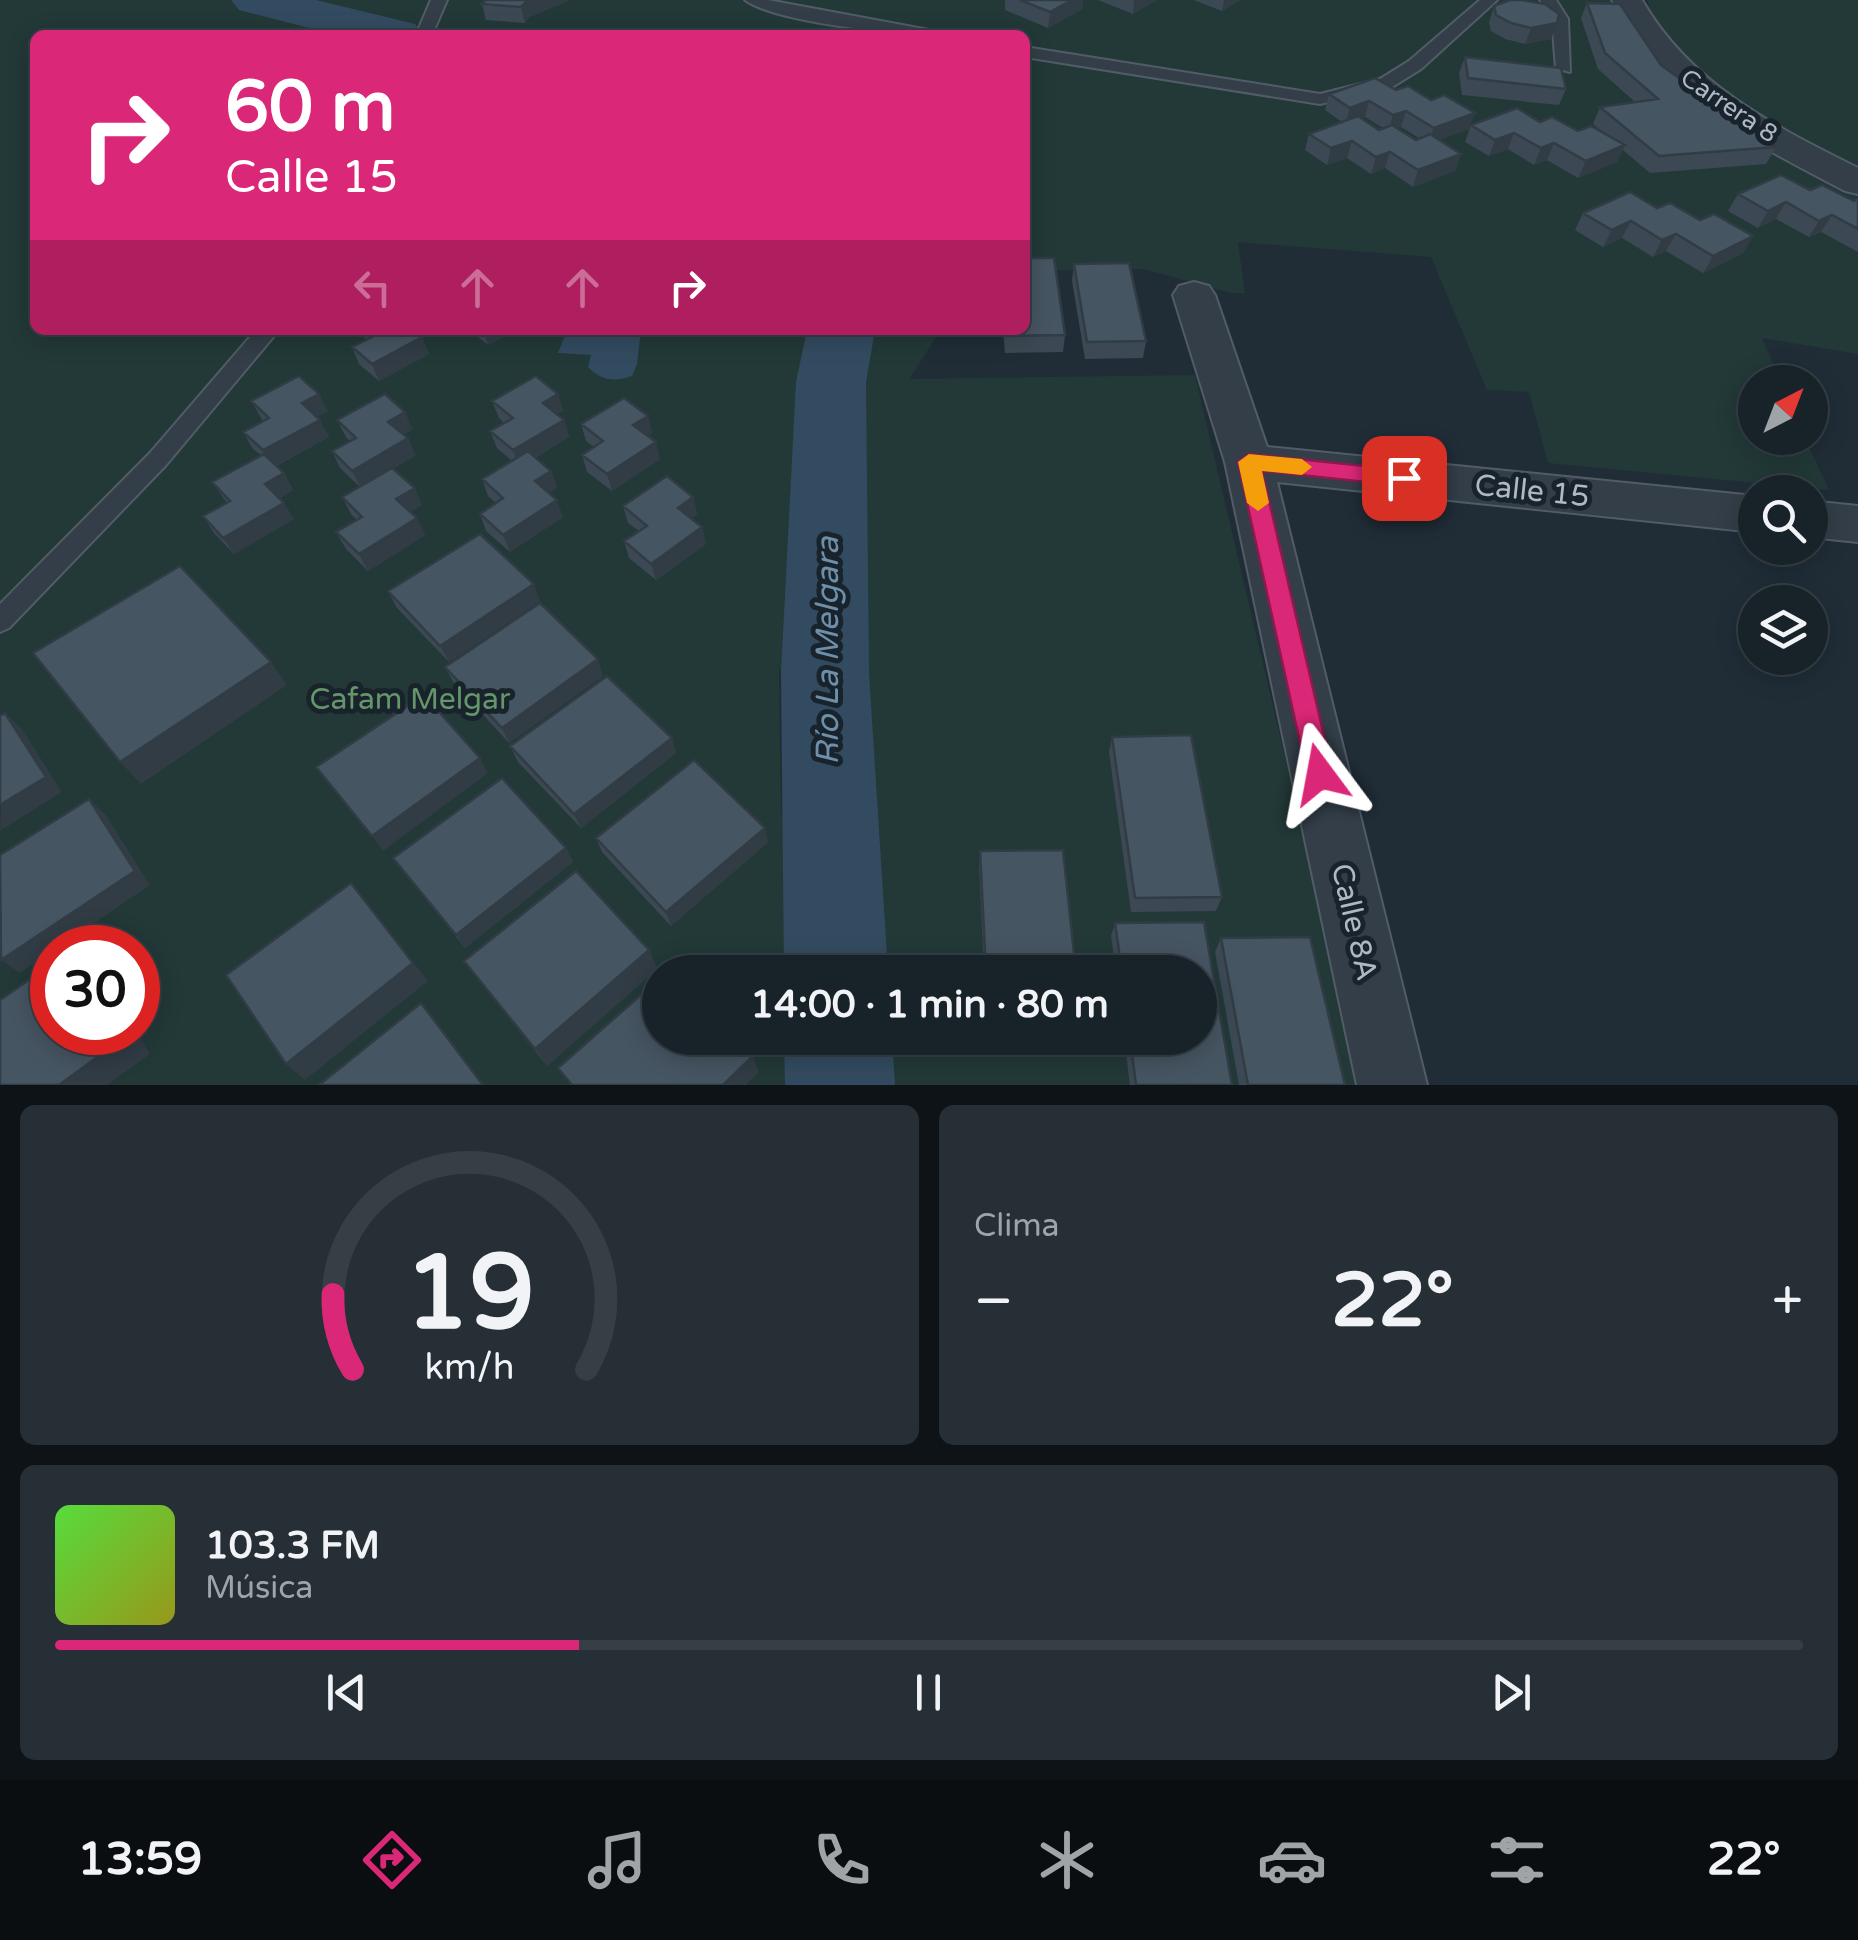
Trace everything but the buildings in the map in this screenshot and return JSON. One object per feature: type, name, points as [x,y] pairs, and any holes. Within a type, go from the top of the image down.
[{"type":"street","name":"Carrera 8","points":[[1627,0],[1640,32],[1677,73],[1756,130],[1858,183]]},
{"type":"street","name":"Calle 8A","points":[[1194,295],[1249,462],[1392,1085]]},
{"type":"street","name":"Calle 15","points":[[1249,462],[1738,512]]},
{"type":"street","points":[[1828,521],[1858,524]]},
{"type":"lane","points":[[425,30],[438,0]]},
{"type":"lane","points":[[753,0],[777,8],[901,30]]},
{"type":"lane","points":[[1030,53],[1320,99],[1386,83],[1415,65],[1489,0]]},
{"type":"lane","points":[[1548,0],[1560,18],[1564,68]]},
{"type":"lane","points":[[0,621],[158,460],[264,335]]},
{"type":"green space","name":"Cafam Melgar","points":[[0,0],[1620,0],[1653,64],[1858,187],[1858,354],[1762,338],[1774,365],[1738,365],[1738,455],[1813,455],[1822,475],[1738,475],[1738,481],[1548,463],[1529,392],[1487,390],[1431,257],[1238,242],[1245,293],[1231,293],[1144,269],[1030,271],[1030,30],[30,30],[30,335],[938,335],[909,379],[1195,375],[1362,1085],[0,1085]],"holes":[[[779,666],[790,702],[781,814]]]},
{"type":"green space","points":[[1647,0],[1858,0],[1858,169],[1751,112],[1699,77],[1659,37]]},
{"type":"water","points":[[565,335],[640,335],[632,376],[603,378],[588,367],[591,355],[558,353]]},
{"type":"waterway","name":"Río La Melgara","points":[[256,0],[377,30]]},
{"type":"waterway","name":"Río La Melgara","points":[[835,955],[825,673],[831,382],[840,335]]},
{"type":"waterway","name":"Río La Melgara","points":[[839,1055],[840,1085]]},
{"type":"slow traffic","points":[[1258,503],[1249,462],[1302,467]]},
{"type":"route","points":[[1320,774],[1249,462],[1404,478]]}]
